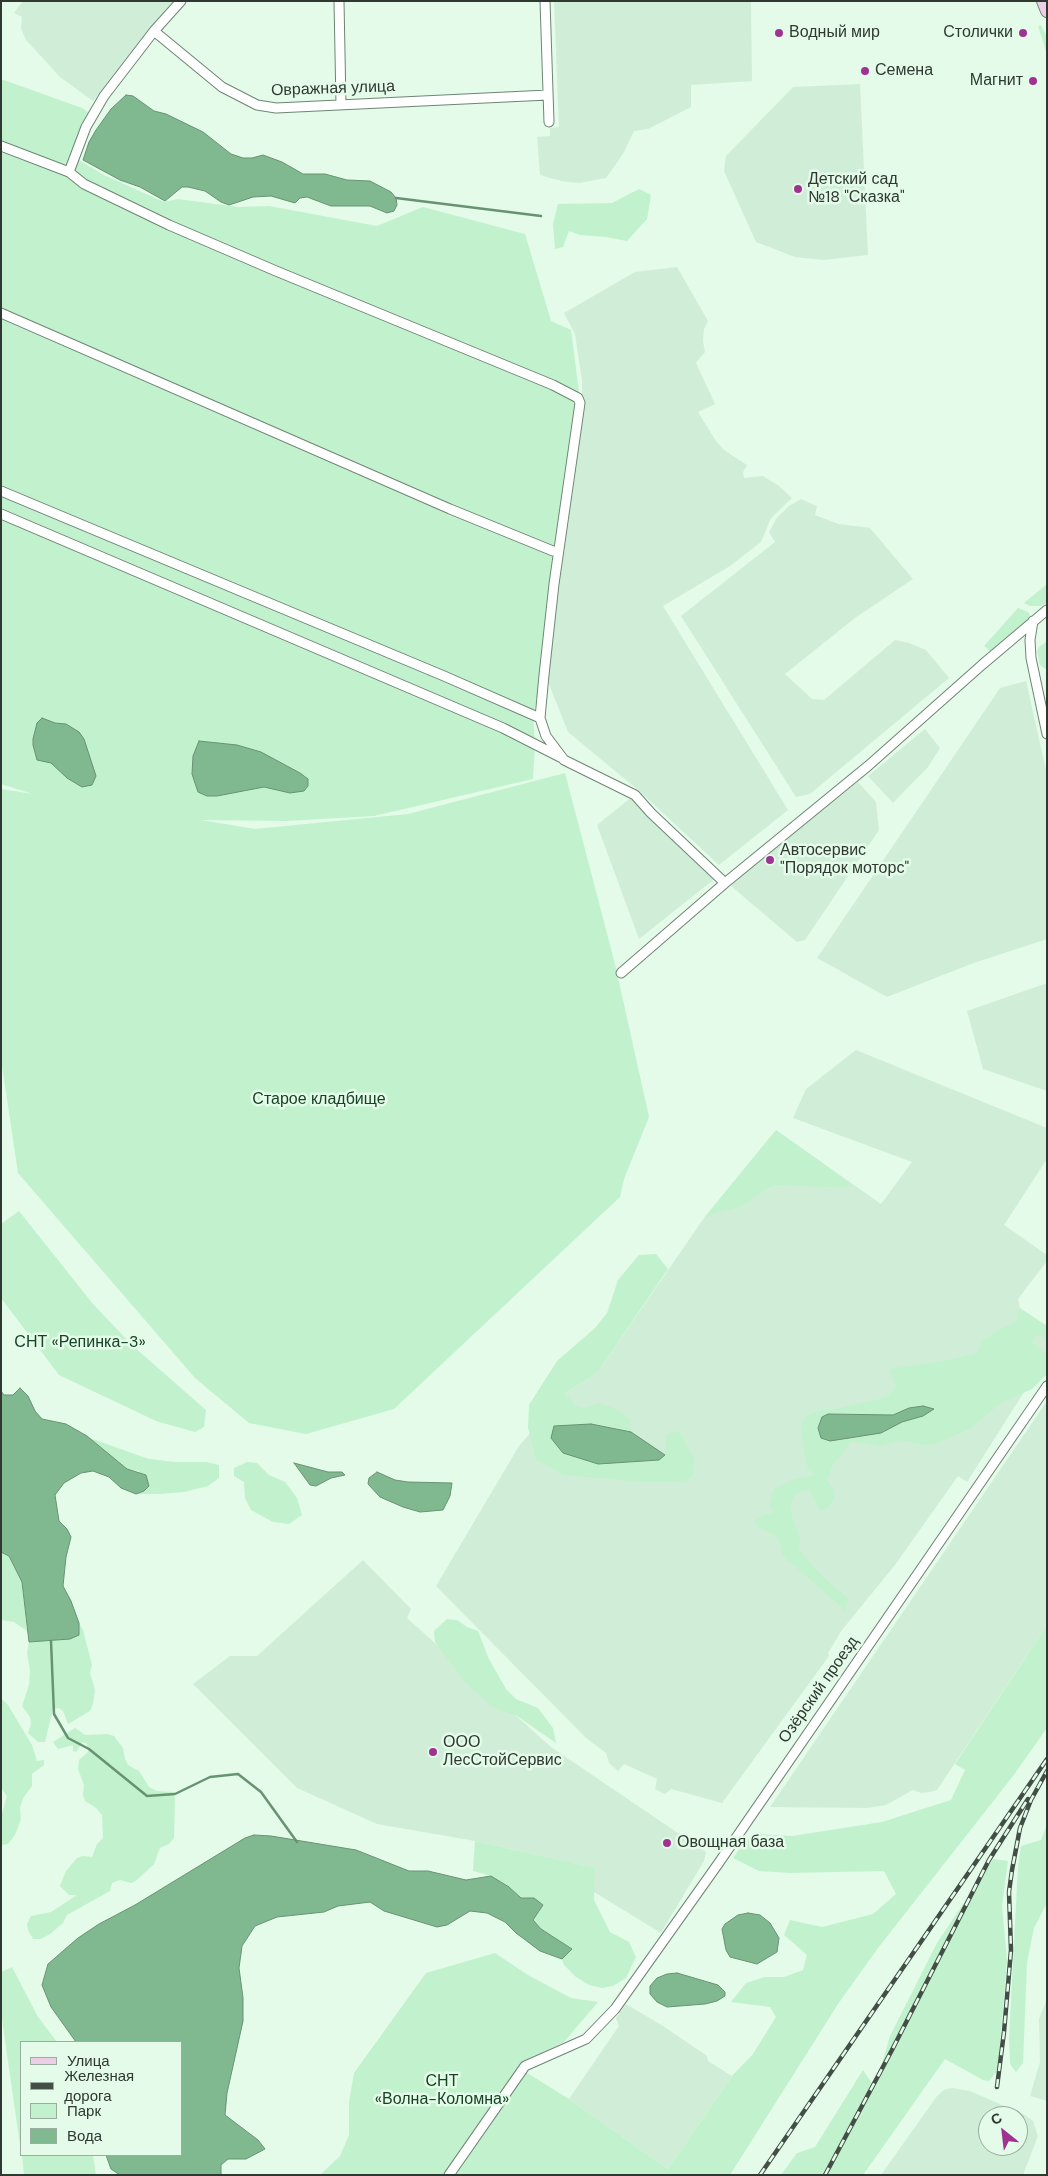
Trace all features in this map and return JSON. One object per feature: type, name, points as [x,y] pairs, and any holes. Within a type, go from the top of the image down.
[{"type":"main road","points":[[1043,1],[1047,11]]},
{"type":"street","points":[[69,172],[86,127],[104,96],[181,1]]},
{"type":"street","points":[[339,1],[341,105]]},
{"type":"street","points":[[545,1],[549,122]]},
{"type":"street","name":"Овражная улица","points":[[154,32],[222,87],[257,106],[276,108],[548,95]]},
{"type":"street","points":[[1,146],[69,172],[84,184],[169,225],[553,385],[578,398],[580,402],[554,584],[540,718],[546,736],[564,760]]},
{"type":"street","points":[[1,313],[553,552]]},
{"type":"street","points":[[1,491],[540,718]]},
{"type":"street","points":[[1,514],[503,728],[636,795],[651,813],[725,883]]},
{"type":"street","points":[[621,974],[725,883],[868,766],[1047,610]]},
{"type":"street","points":[[1033,621],[1030,640],[1031,658],[1047,734]]},
{"type":"street","name":"Озёрский проезд","points":[[449,2175],[525,2066],[586,2039],[615,2009],[1047,1386]]},
{"type":"shaded area","points":[[23,1],[174,1],[93,101],[60,77],[26,40],[21,28],[22,17],[14,13]]},
{"type":"shaded area","points":[[554,1],[751,1],[752,81],[691,85],[691,107],[648,129],[634,131],[623,154],[606,178],[579,183],[561,181],[540,175],[537,137],[550,136],[550,128],[559,127]]},
{"type":"shaded area","name":"Детский сад №18 \"Сказка\"","points":[[860,84],[868,255],[824,260],[795,257],[756,242],[724,171],[726,156],[793,87]]},
{"type":"shaded area","points":[[677,267],[708,321],[704,329],[703,341],[705,352],[696,363],[715,404],[698,412],[716,441],[724,450],[747,465],[743,472],[744,478],[763,476],[779,486],[792,498],[771,518],[761,542],[730,566],[663,606],[788,810],[719,865],[637,789],[568,732],[545,674],[567,526],[582,402],[582,381],[575,334],[564,313],[635,272]]},
{"type":"shaded area","points":[[801,499],[817,506],[815,515],[839,524],[870,528],[913,579],[855,618],[785,674],[812,699],[824,700],[895,640],[926,650],[949,678],[810,794],[796,797],[681,616],[775,542],[769,532],[776,519],[789,506]]},
{"type":"shaded area","points":[[1026,681],[1047,774],[1047,939],[971,964],[887,997],[817,958],[1000,688]]},
{"type":"shaded area","points":[[925,729],[940,748],[928,767],[893,803],[868,776]]},
{"type":"shaded area","points":[[858,782],[876,802],[879,830],[805,940],[797,942],[731,886],[749,867]]},
{"type":"shaded area","points":[[633,796],[717,877],[639,939],[597,825]]},
{"type":"shaded area","points":[[1047,983],[1047,1091],[983,1069],[967,1011]]},
{"type":"shaded area","points":[[856,1050],[1047,1128],[1047,1159],[1004,1225],[1047,1255],[1047,1261],[1018,1299],[1020,1308],[1047,1326],[1047,1356],[967,1482],[958,1476],[895,1565],[842,1630],[828,1653],[829,1656],[722,1803],[671,1789],[665,1794],[655,1789],[657,1779],[624,1764],[618,1771],[609,1763],[606,1753],[586,1738],[436,1586],[519,1446],[564,1394],[597,1373],[704,1218],[776,1130],[881,1204],[912,1162],[793,1118],[806,1089]]},
{"type":"shaded area","points":[[1047,1401],[1047,1625],[937,1790],[921,1793],[913,1790],[886,1805],[867,1808],[770,1807]]},
{"type":"shaded area","points":[[363,1560],[411,1609],[407,1618],[551,1747],[706,1852],[704,1861],[661,1933],[594,1892],[594,1868],[475,1841],[377,1824],[297,1788],[193,1684],[230,1656],[257,1656]]},
{"type":"shaded area","points":[[1047,1999],[1047,2101],[1030,2096],[1040,2062],[1039,2019]]},
{"type":"shaded area","points":[[626,2004],[663,2026],[707,2056],[708,2061],[732,2076],[668,2169],[569,2099],[619,2026],[616,2018]]},
{"type":"shaded area","points":[[952,2088],[970,2091],[1004,2106],[978,2106],[978,2156],[1028,2156],[1028,2117],[1033,2121],[1038,2136],[1023,2175],[881,2175],[937,2096],[944,2090]]},
{"type":"green space","points":[[1041,25],[1047,37],[1047,54],[1038,26]]},
{"type":"green space","name":"Старое кладбище","points":[[1,79],[82,108],[89,113],[72,156],[104,175],[164,202],[178,199],[238,207],[269,206],[377,226],[423,207],[525,234],[551,321],[571,330],[579,392],[540,684],[533,715],[535,743],[533,779],[374,816],[286,821],[201,820],[255,829],[408,814],[565,773],[615,964],[649,1117],[624,1179],[620,1197],[394,1409],[306,1434],[249,1423],[195,1378],[18,1173],[1,1059],[1,789],[33,794],[1,784]]},
{"type":"green space","points":[[639,189],[651,195],[647,219],[627,241],[580,235],[569,231],[563,247],[555,249],[553,224],[558,204],[612,203]]},
{"type":"green space","points":[[1047,584],[1047,603],[1040,606],[1030,606],[1024,603]]},
{"type":"green space","points":[[1018,608],[1028,612],[1030,615],[1028,620],[992,652],[990,651],[984,646]]},
{"type":"green space","points":[[1047,641],[1047,670],[1040,665],[1037,651]]},
{"type":"green space","points":[[776,1130],[854,1186],[773,1185],[740,1207],[718,1212],[704,1218]]},
{"type":"green space","name":"СНТ «Репинка-3»","points":[[19,1211],[93,1304],[133,1346],[206,1410],[204,1427],[195,1432],[156,1421],[59,1375],[1,1298],[1,1224]]},
{"type":"green space","points":[[656,1254],[668,1269],[597,1373],[564,1394],[575,1405],[584,1408],[599,1403],[616,1409],[630,1419],[631,1432],[591,1424],[554,1426],[598,1464],[659,1460],[665,1455],[667,1434],[679,1431],[694,1458],[693,1475],[687,1480],[677,1482],[643,1482],[563,1475],[536,1459],[528,1428],[529,1405],[557,1361],[595,1328],[607,1313],[618,1280],[639,1255]]},
{"type":"green space","points":[[1019,1308],[1047,1326],[1047,1338],[1037,1335],[1032,1342],[1047,1355],[1047,1374],[1032,1389],[1001,1403],[970,1429],[934,1444],[923,1445],[900,1440],[882,1446],[851,1441],[831,1467],[827,1481],[833,1488],[835,1496],[829,1507],[820,1511],[810,1491],[803,1490],[794,1496],[790,1505],[800,1539],[799,1548],[810,1563],[848,1598],[846,1611],[783,1556],[779,1541],[771,1533],[757,1527],[755,1521],[763,1515],[773,1512],[769,1503],[774,1489],[794,1479],[815,1475],[808,1469],[805,1458],[801,1426],[806,1416],[819,1410],[835,1409],[887,1397],[896,1387],[890,1369],[948,1360],[978,1353],[981,1342],[998,1330],[1016,1322]],"holes":[[[923,1406],[923,1416],[902,1422],[882,1433],[830,1441],[821,1438],[818,1428],[828,1414],[893,1415],[909,1408]]]},
{"type":"green space","points":[[87,1437],[149,1459],[175,1462],[207,1462],[219,1465],[219,1478],[208,1486],[184,1492],[136,1494],[144,1491],[139,1471],[127,1469]]},
{"type":"green space","points":[[247,1462],[257,1463],[269,1475],[285,1482],[297,1498],[302,1515],[289,1524],[273,1522],[251,1510],[245,1498],[244,1482],[234,1476],[234,1468]]},
{"type":"green space","points":[[1,1552],[9,1556],[22,1582],[27,1631],[14,1622],[1,1620]]},
{"type":"green space","points":[[447,1619],[457,1620],[467,1627],[478,1631],[489,1659],[506,1689],[516,1699],[538,1708],[553,1728],[556,1743],[517,1716],[492,1707],[464,1681],[435,1642],[434,1631]]},
{"type":"green space","points":[[79,1623],[83,1630],[92,1665],[90,1673],[95,1690],[93,1704],[90,1711],[68,1724],[63,1711],[59,1708],[53,1709],[45,1742],[38,1742],[28,1733],[31,1724],[30,1717],[22,1706],[29,1685],[30,1670],[27,1653],[29,1642],[58,1640],[78,1635]]},
{"type":"green space","name":"СНТ «Волна-Коломна»","points":[[1047,1625],[1047,1728],[1013,1776],[878,1948],[838,2004],[730,2175],[320,2175],[340,2156],[349,2135],[349,2102],[354,2073],[426,1973],[495,1953],[528,1975],[571,1998],[598,2002],[564,2042],[520,2063],[524,2071],[569,2099],[668,2169],[732,2076],[753,2054],[776,2017],[770,2007],[731,2002],[746,1983],[765,1977],[784,1977],[803,1970],[807,1955],[784,1935],[790,1920],[822,1927],[873,1914],[896,1894],[884,1871],[790,1873],[759,1871],[733,1858],[743,1843],[756,1834],[792,1836],[882,1822],[951,1800],[965,1770],[955,1764]]},
{"type":"green space","points":[[1,1698],[8,1705],[32,1745],[37,1761],[44,1760],[44,1765],[32,1774],[32,1786],[23,1798],[20,1808],[21,1819],[15,1835],[8,1844],[2,1845],[1,1817],[7,1796],[1,1788]]},
{"type":"green space","points":[[75,1728],[85,1735],[107,1734],[114,1736],[123,1748],[128,1765],[139,1771],[149,1787],[157,1791],[173,1792],[175,1799],[174,1838],[169,1844],[160,1848],[154,1864],[137,1880],[131,1883],[120,1880],[112,1883],[110,1891],[67,1915],[63,1923],[50,1934],[41,1939],[33,1939],[27,1924],[31,1916],[51,1912],[77,1895],[69,1895],[60,1886],[66,1871],[77,1858],[83,1856],[92,1857],[97,1844],[103,1838],[102,1815],[96,1808],[85,1801],[83,1795],[84,1785],[78,1769],[79,1760],[88,1752],[87,1744],[83,1742],[76,1752],[73,1751],[73,1745],[58,1749],[53,1742]]},
{"type":"green space","points":[[1047,1824],[1047,1903],[1034,1928],[1027,1963],[1023,2063],[1016,2072],[1010,2064],[1009,2039],[1018,1866],[1021,1846],[1041,1840]]},
{"type":"green space","points":[[475,1841],[595,1868],[594,1900],[610,1932],[629,1942],[636,1957],[626,1978],[613,1986],[602,1988],[589,1985],[576,1977],[564,1965],[562,1959],[572,1949],[541,1929],[533,1920],[540,1910],[534,1899],[521,1898],[509,1887],[491,1876],[473,1871]]},
{"type":"green space","points":[[993,1859],[1008,1861],[1002,1905],[1007,1960],[998,2069],[989,2081],[983,2080],[945,2059],[863,2175],[781,2175],[797,2153],[815,2147],[863,2070],[875,2088],[890,2036],[937,1943]]},
{"type":"green space","points":[[12,1967],[38,2017],[56,2041],[20,2041],[20,2145],[1,2012],[1,1972]]},
{"type":"green space","points":[[22,2156],[93,2156],[96,2175],[24,2175]]},
{"type":"water","points":[[126,95],[133,96],[154,111],[166,114],[203,132],[231,154],[243,158],[263,155],[282,162],[303,174],[325,174],[347,180],[370,181],[391,192],[396,198],[397,205],[394,211],[387,213],[370,206],[331,206],[307,197],[300,198],[295,203],[271,196],[253,197],[229,205],[205,191],[188,187],[182,187],[165,201],[83,160],[89,142],[96,130],[111,109]]},
{"type":"water","points":[[42,718],[55,723],[66,724],[79,732],[84,739],[96,776],[92,785],[82,787],[67,778],[51,763],[37,760],[33,739],[37,723]]},
{"type":"water","points":[[199,741],[237,745],[261,752],[300,773],[308,779],[308,786],[304,791],[290,793],[264,787],[217,796],[207,796],[198,792],[192,774],[193,756]]},
{"type":"water","points":[[20,1388],[28,1396],[35,1411],[42,1419],[66,1424],[87,1436],[127,1469],[146,1475],[149,1486],[144,1491],[136,1494],[121,1488],[109,1477],[93,1471],[81,1473],[64,1483],[55,1495],[59,1521],[67,1529],[71,1537],[66,1557],[63,1586],[79,1623],[79,1635],[70,1639],[29,1642],[22,1582],[9,1556],[1,1552],[1,1391],[4,1395],[13,1395]]},
{"type":"water","points":[[923,1406],[934,1409],[923,1416],[902,1422],[881,1433],[830,1441],[821,1438],[818,1428],[822,1417],[828,1414],[893,1415],[909,1408]]},
{"type":"water","points":[[591,1424],[631,1432],[665,1455],[659,1460],[598,1464],[563,1453],[551,1438],[554,1426]]},
{"type":"water","points":[[294,1463],[328,1472],[342,1472],[345,1475],[331,1478],[316,1486],[310,1485]]},
{"type":"water","points":[[377,1472],[395,1480],[408,1482],[452,1483],[450,1496],[443,1510],[420,1512],[403,1507],[380,1497],[368,1484],[369,1478]]},
{"type":"water","points":[[254,1835],[271,1836],[356,1850],[409,1871],[428,1871],[466,1880],[491,1876],[509,1887],[521,1898],[534,1898],[543,1905],[533,1920],[541,1929],[572,1949],[562,1959],[540,1951],[505,1922],[487,1913],[470,1911],[447,1925],[437,1927],[384,1911],[370,1902],[338,1906],[324,1912],[277,1917],[255,1926],[242,1946],[239,1968],[243,1998],[243,2021],[227,2093],[225,2115],[258,2140],[265,2149],[246,2159],[228,2159],[221,2165],[221,2175],[120,2175],[111,2169],[106,2156],[182,2156],[182,2041],[75,2041],[51,2007],[42,1985],[48,1964],[78,1938],[99,1924],[135,1905],[245,1838]]},
{"type":"water","points":[[748,1913],[760,1915],[770,1923],[779,1938],[777,1952],[757,1964],[730,1957],[726,1950],[722,1929],[725,1924],[738,1915]]},
{"type":"water","points":[[677,1973],[718,1985],[725,1992],[725,1996],[717,2001],[705,2004],[667,2007],[657,2002],[650,1994],[650,1986],[657,1978]]},
{"type":"waterway","points":[[396,198],[541,216]]},
{"type":"waterway","points":[[51,1641],[54,1714],[68,1738],[89,1749],[147,1796],[175,1794],[210,1777],[238,1774],[261,1792],[297,1842]]},
{"type":"railway","points":[[760,2175],[1047,1759]]},
{"type":"railway","points":[[997,2087],[1011,1950],[1009,1892],[1012,1870],[1020,1828],[1031,1800],[1047,1771]]},
{"type":"railway","points":[[825,2175],[892,2050],[989,1860],[1028,1799]]},
{"type":"place","name":"Водный мир","points":[[779,33]]},
{"type":"place","name":"Столички","points":[[1023,33]]},
{"type":"place","name":"Семена","points":[[865,71]]},
{"type":"place","name":"Магнит","points":[[1033,81]]},
{"type":"place","name":"Детский сад №18 \"Сказка\"","points":[[798,189]]},
{"type":"place","name":"Автосервис \"Порядок моторс\"","points":[[770,860]]},
{"type":"place","name":"ООО ЛесСтойСервис","points":[[433,1752]]},
{"type":"place","name":"Овощная база","points":[[667,1843]]}]
